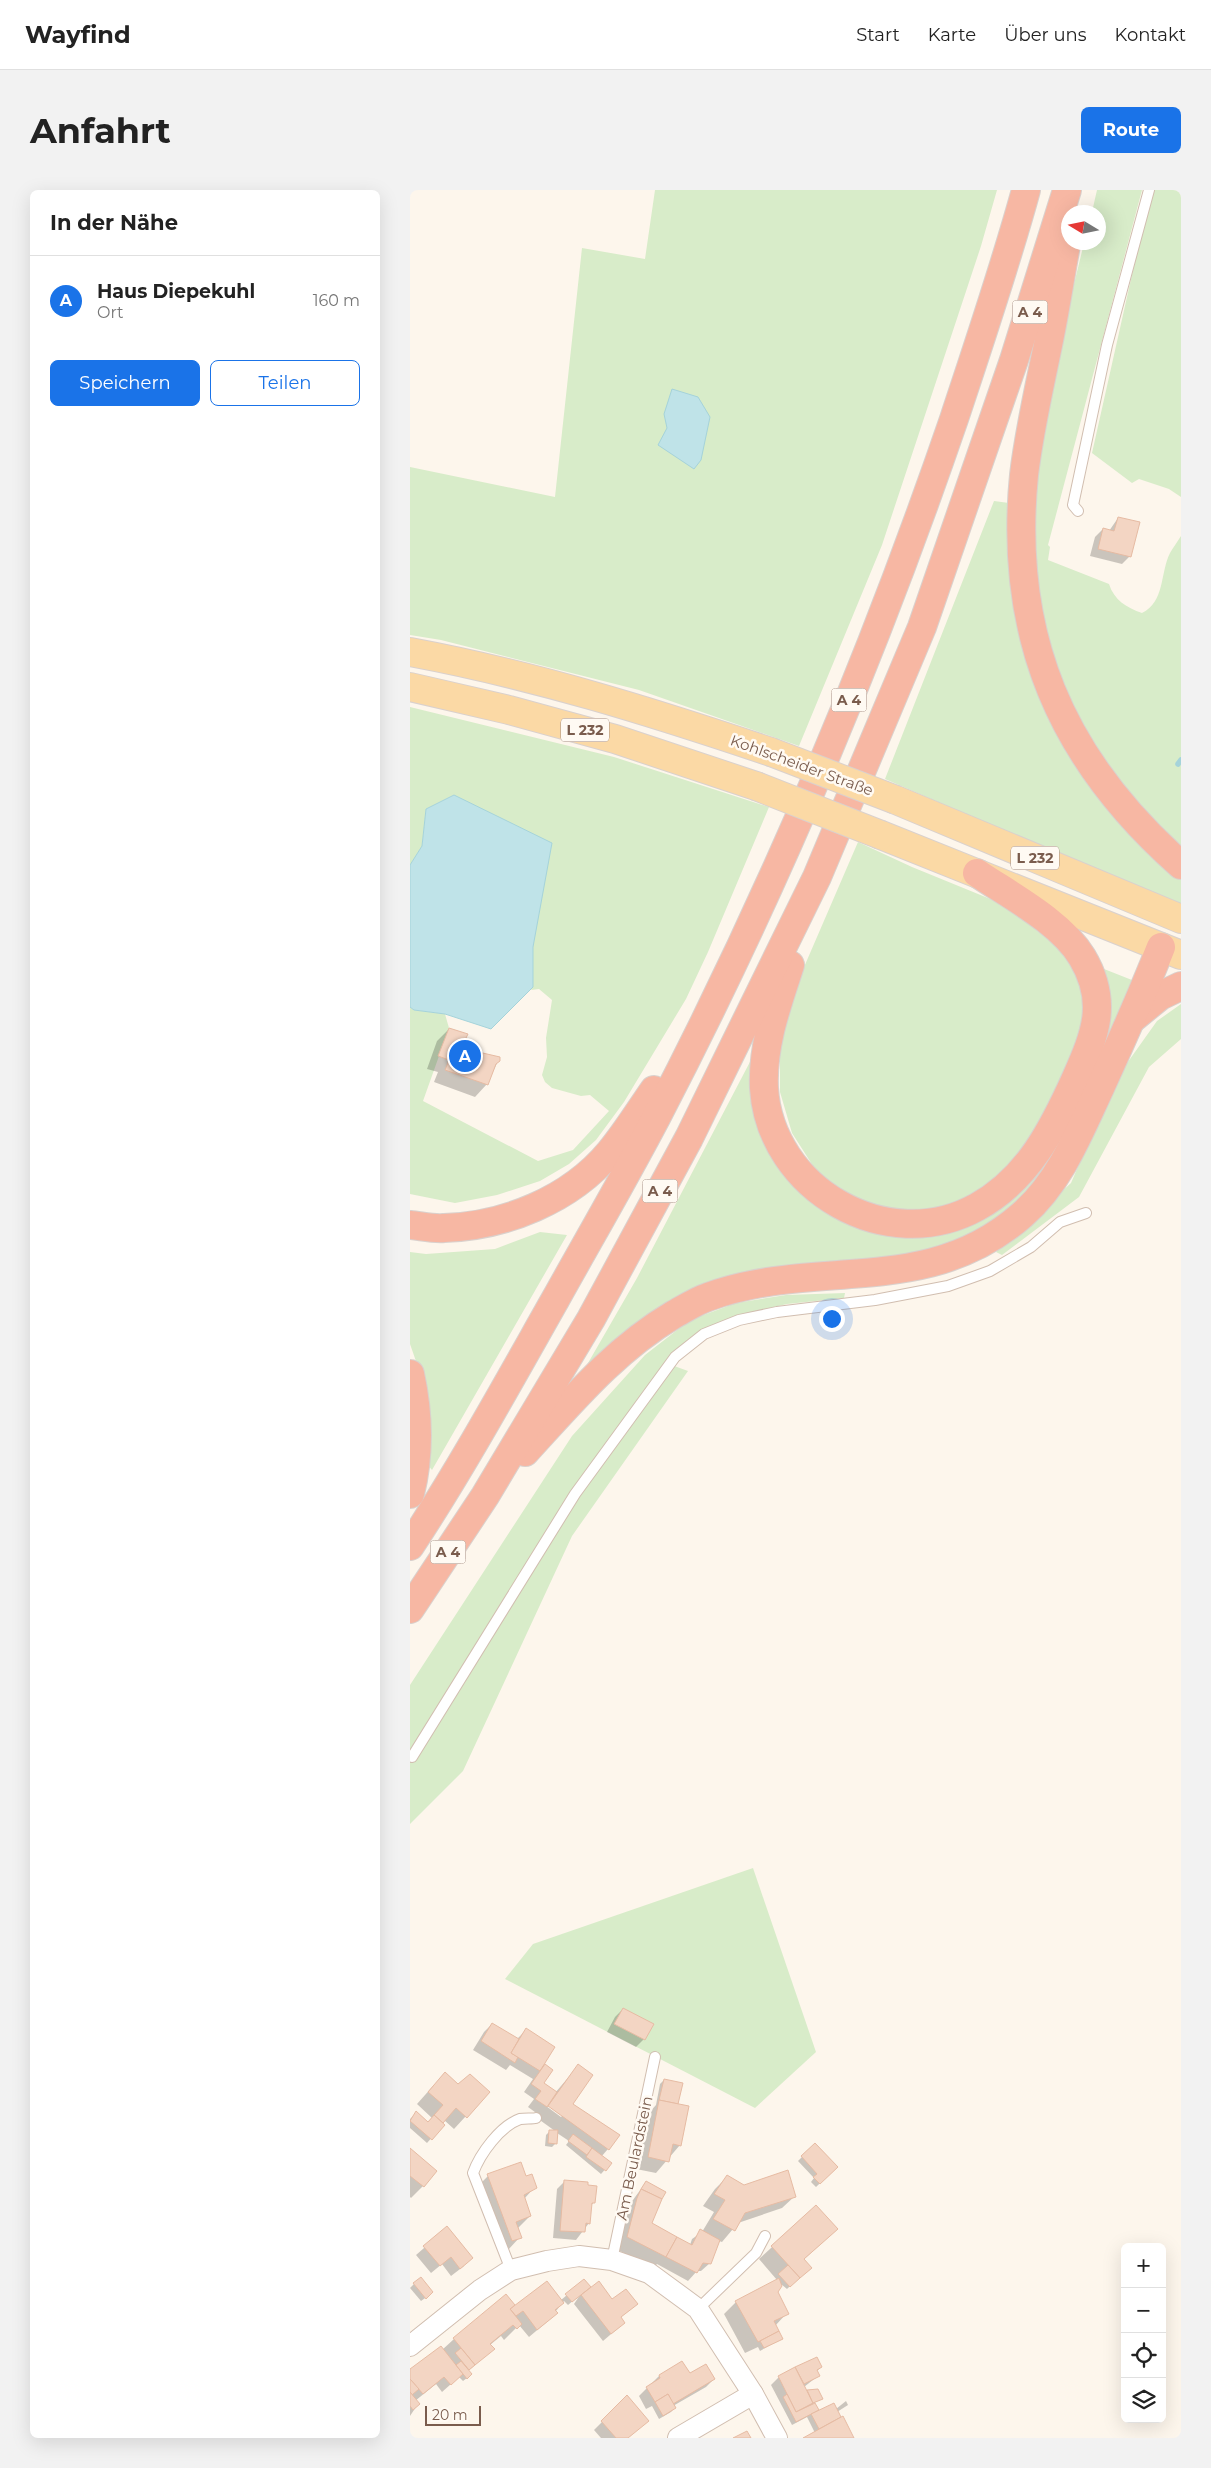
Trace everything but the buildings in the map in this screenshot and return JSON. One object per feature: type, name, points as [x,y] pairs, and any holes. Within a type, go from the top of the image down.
[{"type":"highway","name":"A 4","points":[[410,1546],[436,1506],[607,1208],[658,1115],[796,825],[852,692],[916,531],[971,369],[1026,190]]},
{"type":"highway","name":"A 4","points":[[410,1609],[486,1496],[591,1320],[690,1138],[817,877],[922,627],[1011,369],[1067,190]]},
{"type":"highway","points":[[1072,205],[1075,190]]},
{"type":"highway","points":[[1064,250],[1029,438],[1024,476],[1022,515],[1025,591],[1033,636],[1044,674],[1082,753],[1123,806],[1159,845],[1181,865]]},
{"type":"highway","points":[[817,877],[767,1041],[764,1090],[771,1126],[789,1161],[805,1180],[820,1193],[859,1215],[891,1223],[906,1224],[943,1219],[976,1208],[1002,1191],[1025,1170],[1050,1134],[1091,1042],[1096,1024],[1096,990],[1082,956],[1054,926],[977,873]]},
{"type":"highway","points":[[486,1496],[618,1354],[644,1334],[690,1305],[724,1292],[761,1282],[912,1268],[969,1250],[1001,1232],[1024,1214],[1043,1194],[1062,1166],[1132,1019],[1171,951]]},
{"type":"highway","points":[[1132,1019],[1160,996],[1181,986]]},
{"type":"highway","points":[[410,1225],[443,1228],[481,1224],[524,1212],[564,1193],[610,1153],[703,1021]]},
{"type":"highway","points":[[410,1374],[416,1399],[419,1429],[417,1456],[410,1494]]},
{"type":"main road","name":"Kohlscheider Straße","points":[[410,652],[529,677],[592,694],[771,752],[896,800],[1177,918]]},
{"type":"main road","name":"L 232","points":[[410,687],[508,710],[616,739],[756,786],[1171,951]]},
{"type":"main road","points":[[1171,951],[1177,918]]},
{"type":"street","points":[[410,2346],[480,2290],[511,2270],[547,2261],[579,2256],[612,2260],[649,2272],[698,2309],[753,2394],[777,2438]]},
{"type":"street","points":[[678,2438],[753,2394]]},
{"type":"lane","points":[[1078,511],[1073,505],[1106,345],[1149,190]]},
{"type":"lane","points":[[411,1757],[574,1494],[675,1357],[704,1334],[739,1320],[778,1312],[875,1300],[948,1286],[990,1271],[1030,1246],[1060,1222],[1086,1213]]},
{"type":"lane","name":"Am Beulardstein","points":[[612,2260],[655,2057]]},
{"type":"lane","points":[[511,2270],[474,2173],[478,2159],[504,2129],[520,2119],[536,2118]]},
{"type":"lane","points":[[698,2309],[756,2252],[765,2236]]},
{"type":"green space","points":[[655,190],[997,190],[981,246],[882,545],[799,746],[639,690],[441,640],[410,635],[410,467],[555,497],[582,248],[645,259]]},
{"type":"green space","points":[[1097,190],[1142,190],[1048,545],[1050,547],[1048,560],[1109,584],[1114,595],[1122,603],[1142,613],[1155,602],[1170,553],[1181,536],[1181,845],[1123,791],[1103,767],[1085,738],[1058,677],[1044,633],[1035,593],[1035,508],[1038,470],[1049,394],[1082,250],[1106,250],[1106,205],[1094,205]]},
{"type":"green space","points":[[1151,190],[1181,190],[1181,497],[1169,489],[1139,479],[1132,483],[1092,453]]},
{"type":"green space","points":[[994,501],[1009,503],[1011,585],[1022,648],[1048,707],[1181,877],[1181,907],[885,779]]},
{"type":"green space","points":[[410,707],[614,757],[769,807],[708,952],[686,999],[624,1102],[596,1140],[569,1164],[540,1181],[497,1195],[455,1203],[410,1194],[410,1007],[414,1010],[445,1014],[449,1028],[423,1101],[538,1161],[573,1150],[609,1111],[590,1095],[581,1096],[552,1088],[545,1082],[542,1075],[547,1057],[546,1038],[552,1000],[539,989],[531,990],[533,987],[533,947],[454,795],[426,809],[422,846],[410,865]]},
{"type":"green space","points":[[858,842],[912,867],[1005,905],[1061,950],[1071,961],[1085,993],[1082,1035],[1039,1128],[1012,1167],[978,1194],[940,1209],[895,1212],[854,1201],[822,1180],[792,1133],[780,1092],[780,1054],[786,1017],[798,981]]},
{"type":"green space","points":[[1099,967],[1137,982],[1055,1159],[1008,1214],[936,1251],[773,1271],[584,1370],[637,1278],[752,1058],[790,1178],[928,1232],[1048,1154]]},
{"type":"green space","points":[[1181,1004],[1181,1039],[1149,1067],[1079,1197],[1002,1255],[996,1252],[1071,1183],[1106,1102],[1125,1066],[1157,1021]]},
{"type":"green space","points":[[540,1232],[567,1235],[432,1470],[427,1464],[418,1367],[410,1344],[410,1252],[426,1254],[495,1249]]},
{"type":"green space","points":[[845,1293],[844,1298],[787,1304],[744,1314],[666,1363],[688,1371],[572,1536],[463,1771],[410,1824],[410,1685],[572,1436],[645,1355],[690,1320],[736,1303],[786,1295]]},
{"type":"green space","points":[[753,1868],[816,2052],[755,2108],[505,1979],[533,1944]]},
{"type":"water","points":[[672,389],[698,397],[710,417],[701,460],[694,469],[658,445],[667,428],[664,414]]},
{"type":"water","points":[[454,795],[552,843],[533,947],[533,987],[491,1029],[445,1014],[414,1010],[410,1007],[410,865],[422,846],[426,809]]},
{"type":"waterway","points":[[1178,764],[1181,760]]},
{"type":"place","name":"Haus Diepekuhl","points":[[465,1056]]}]
